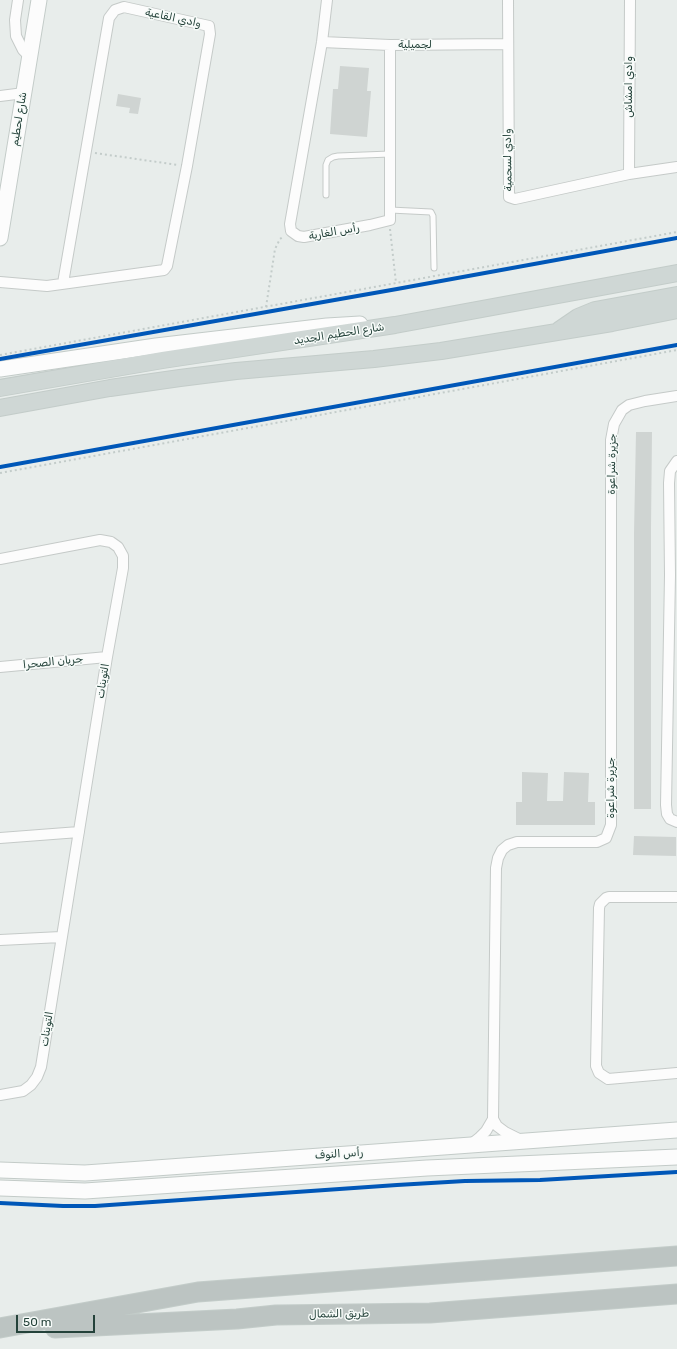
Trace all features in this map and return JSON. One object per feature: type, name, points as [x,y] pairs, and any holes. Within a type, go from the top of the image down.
[{"type":"highway","points":[[0,1329],[198,1292],[677,1256]]},
{"type":"highway","name":"طريق الشمال","points":[[0,1329],[237,1320],[276,1315],[430,1313],[677,1294]]},
{"type":"main road","points":[[658,276],[677,270]]},
{"type":"main road","name":"شارع الحطيم الجديد","points":[[0,388],[163,360],[395,325],[677,273]]},
{"type":"main road","points":[[556,332],[570,321],[591,312],[677,295]]},
{"type":"main road","points":[[2,408],[83,392],[173,379],[229,372],[408,355],[612,323],[677,310]]},
{"type":"main road","points":[[612,323],[677,319]]},
{"type":"street","points":[[18,0],[15,20],[16,36],[23,50],[29,56]]},
{"type":"street","name":"شارع لحطيم","points":[[0,238],[39,0]]},
{"type":"street","points":[[291,231],[290,224],[328,0]]},
{"type":"street","name":"وادي لسحمية","points":[[508,0],[509,197],[515,199],[629,174],[677,167]]},
{"type":"street","name":"وادي امشاش","points":[[629,174],[630,0]]},
{"type":"street","name":"وادي القاعية","points":[[0,282],[47,286],[164,270],[169,260],[187,166],[210,34],[209,26],[124,7],[115,10],[109,18],[63,283]]},
{"type":"street","name":"لجميلية","points":[[322,42],[390,45],[508,44]]},
{"type":"street","points":[[390,45],[390,215]]},
{"type":"street","points":[[0,96],[24,93]]},
{"type":"street","name":"رأس الغارية","points":[[291,231],[298,236],[304,237],[370,226],[390,215]]},
{"type":"street","points":[[0,369],[156,346],[319,327],[350,324],[395,325]]},
{"type":"street","name":"جزيرة شراعوة","points":[[493,1119],[496,868],[498,858],[502,850],[508,845],[517,842],[597,842],[606,838],[611,825],[611,440],[614,424],[622,410],[637,402],[677,396]]},
{"type":"street","points":[[677,461],[670,472],[669,483],[673,575],[666,805],[667,814],[670,819],[677,822]]},
{"type":"street","name":"التوينات","points":[[0,559],[100,540],[111,542],[118,547],[123,556],[123,568],[107,657],[41,1066],[37,1077],[31,1085],[23,1091],[14,1094],[0,1095]]},
{"type":"street","name":"جريان الصحرا","points":[[0,668],[107,657]]},
{"type":"street","points":[[0,838],[79,832]]},
{"type":"street","points":[[677,897],[609,897],[600,904],[596,1066],[599,1073],[608,1078],[677,1074]]},
{"type":"street","points":[[0,940],[61,937]]},
{"type":"street","points":[[469,1145],[483,1134],[493,1119],[497,1126],[504,1132],[524,1142]]},
{"type":"street","name":"رأس النوف","points":[[0,1170],[85,1173],[677,1130]]},
{"type":"street","name":"رأس النوف","points":[[0,1188],[85,1191],[427,1168],[677,1157]]},
{"type":"lane","points":[[326,195],[326,165],[328,160],[333,157],[390,154]]},
{"type":"lane","points":[[390,215],[431,212],[433,216],[434,268]]},
{"type":"path","points":[[86,151],[187,166]]},
{"type":"path","points":[[390,215],[396,283]]},
{"type":"path","points":[[266,307],[275,249],[280,239],[291,231]]},
{"type":"path","points":[[0,355],[677,232]]},
{"type":"path","points":[[0,359],[139,335]]},
{"type":"path","points":[[630,353],[677,345]]},
{"type":"path","points":[[0,473],[677,350]]},
{"type":"path","points":[[598,359],[606,358]]},
{"type":"building","points":[[340,66],[369,68],[367,91],[371,91],[367,137],[330,134],[333,89],[338,89]]},
{"type":"building","points":[[118,94],[141,98],[138,114],[129,113],[130,108],[116,106]]},
{"type":"building","points":[[636,432],[652,432],[651,809],[634,809],[634,533]]},
{"type":"building","points":[[522,772],[548,773],[547,801],[563,801],[564,772],[589,773],[588,802],[595,802],[595,825],[516,825],[516,802],[522,802]]},
{"type":"building","points":[[634,836],[676,837],[676,856],[633,855]]},
{"type":"cycle path","points":[[0,359],[677,238]]},
{"type":"cycle path","points":[[0,467],[677,345]]},
{"type":"cycle path","points":[[0,1203],[95,1206],[465,1181],[540,1180],[677,1172]]}]
